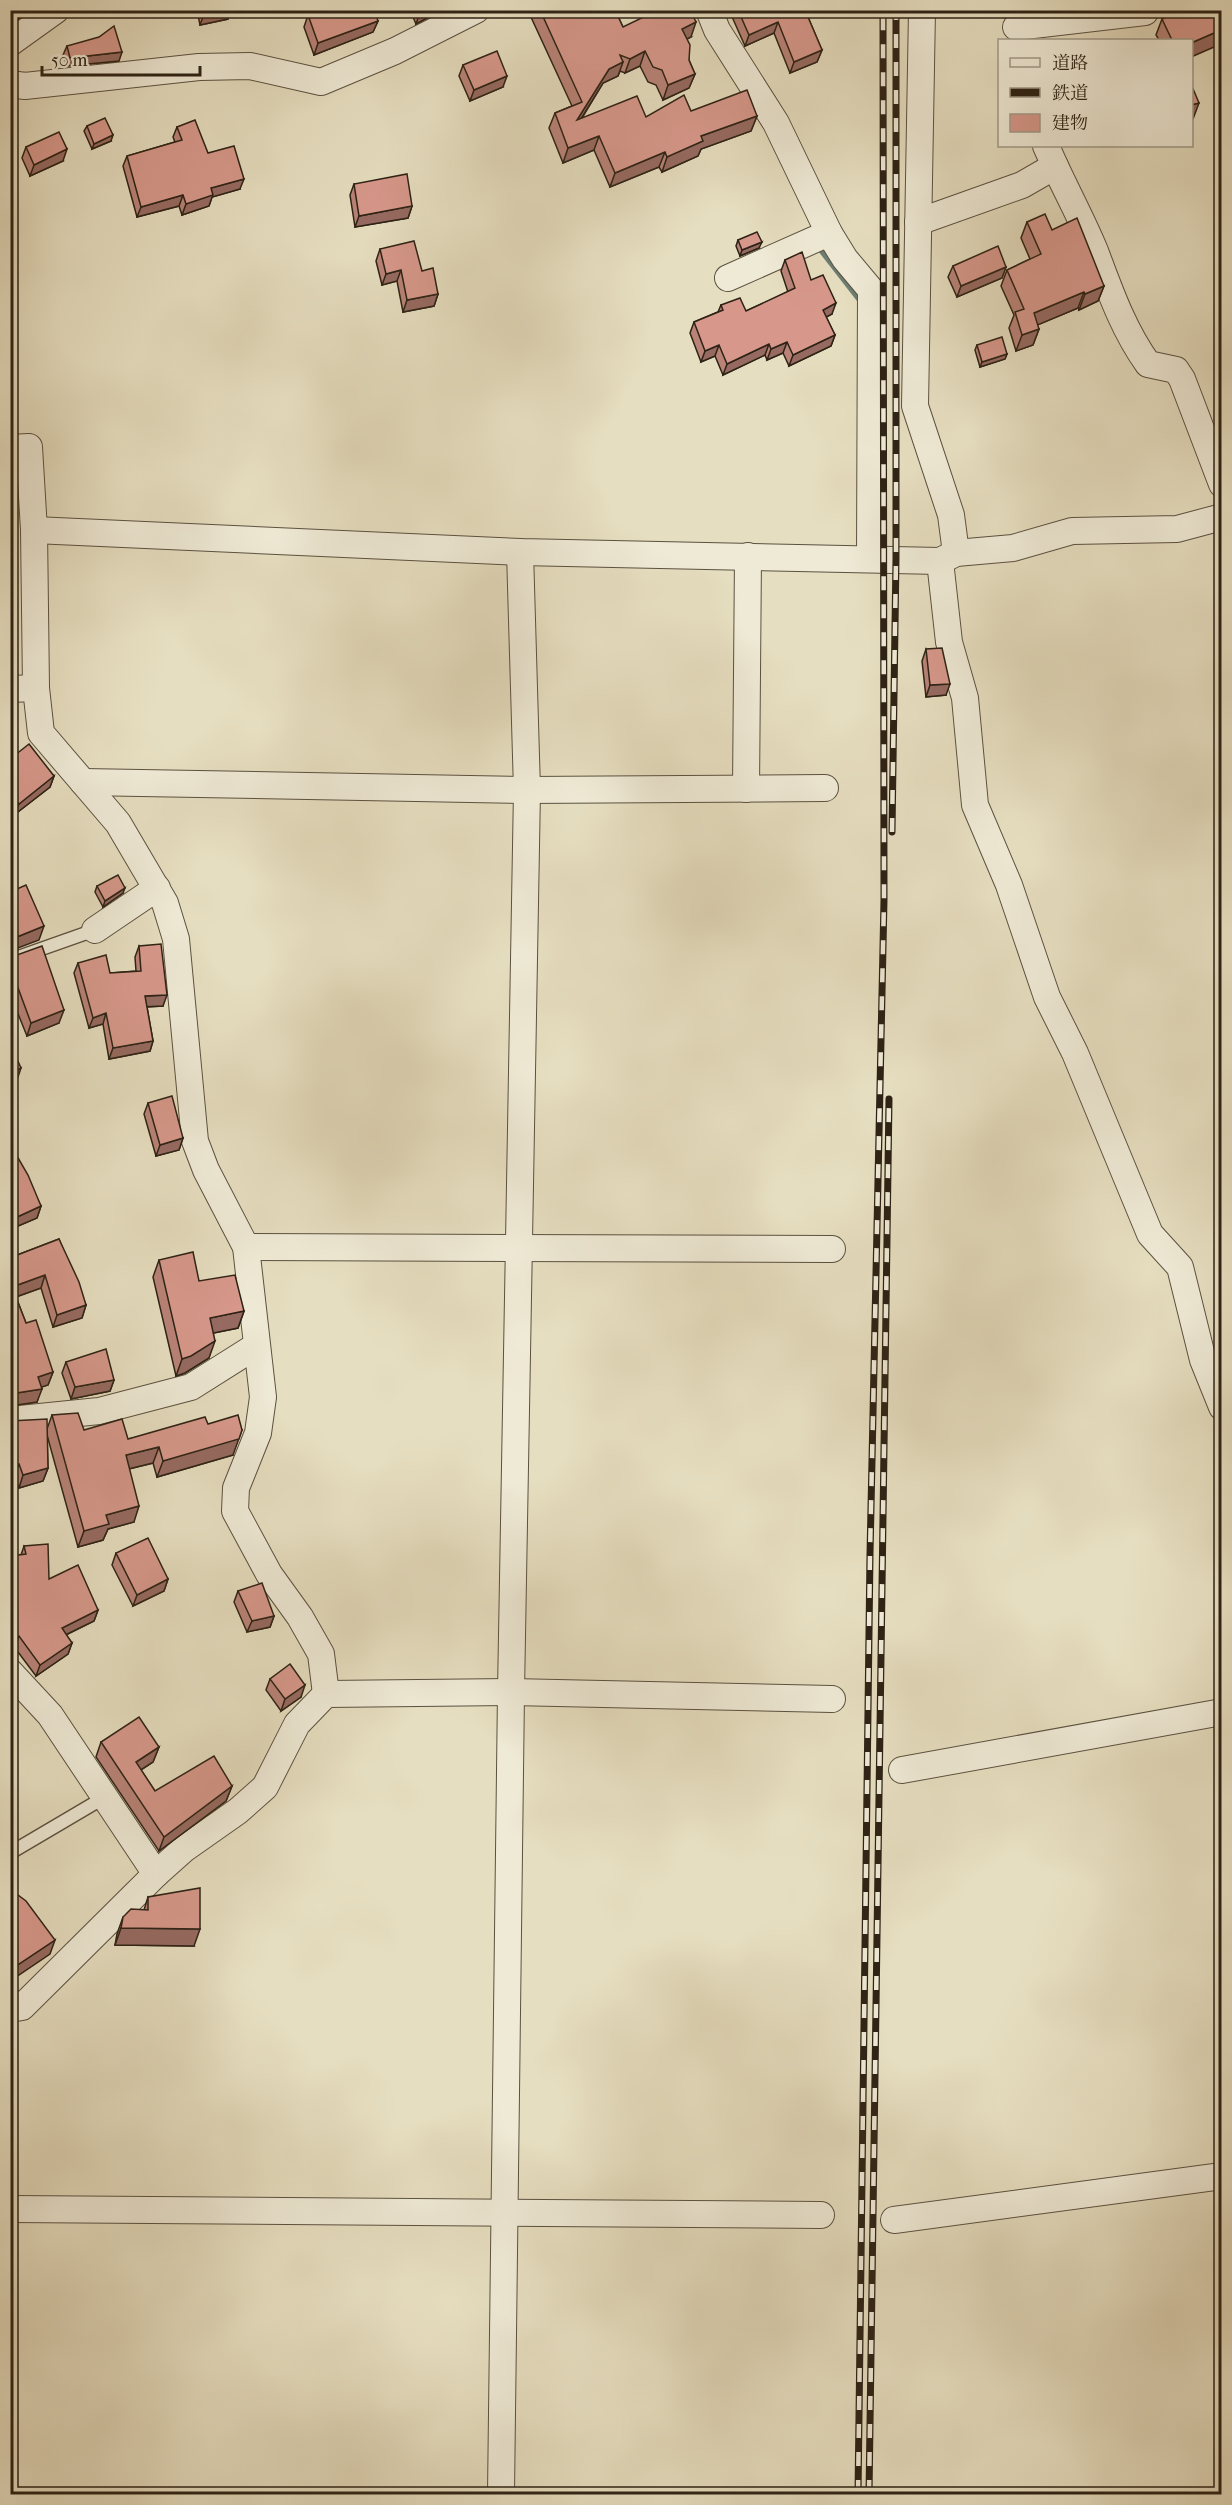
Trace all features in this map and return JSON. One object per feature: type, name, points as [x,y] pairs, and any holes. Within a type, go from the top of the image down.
[{"type":"street","points":[[10,44],[56,10]]},
{"type":"street","points":[[10,84],[25,86],[199,67],[240,66],[321,82],[395,51],[476,10]]},
{"type":"street","points":[[709,10],[717,30],[776,123],[829,233],[845,259],[871,290],[870,559]]},
{"type":"street","points":[[922,10],[915,406],[951,515],[948,557],[949,642],[964,698],[975,805],[1009,885],[1047,997],[1075,1053],[1150,1234],[1180,1267],[1203,1360],[1221,1407]]},
{"type":"street","points":[[1016,26],[1145,12]]},
{"type":"street","points":[[918,222],[1022,185],[1050,156],[1094,248],[1114,303],[1132,342],[1148,364],[1176,370],[1182,379],[1221,484]]},
{"type":"street","points":[[728,278],[829,233]]},
{"type":"street","points":[[10,448],[29,447],[34,530],[36,688],[41,733],[118,824],[165,903],[176,939],[195,1142],[206,1170],[246,1247],[263,1397],[258,1433],[236,1488],[235,1511],[270,1574],[300,1617],[321,1654],[326,1694]]},
{"type":"street","points":[[34,530],[520,552],[870,559],[948,557],[1012,548],[1072,531],[1177,529],[1221,518]]},
{"type":"street","points":[[501,2494],[511,1692],[527,790],[520,552]]},
{"type":"street","points":[[746,789],[748,556]]},
{"type":"street","points":[[10,688],[36,688]]},
{"type":"street","points":[[83,782],[527,790],[825,788]]},
{"type":"street","points":[[95,930],[157,888]]},
{"type":"street","points":[[246,1247],[832,1249]]},
{"type":"street","points":[[10,1420],[99,1411],[191,1387],[256,1346]]},
{"type":"street","points":[[10,1672],[50,1715],[156,1874]]},
{"type":"street","points":[[10,2010],[22,2007],[184,1849],[238,1811],[265,1786],[297,1724],[326,1694],[511,1692],[832,1699]]},
{"type":"street","points":[[902,1770],[1221,1712]]},
{"type":"street","points":[[894,2220],[1221,2176]]},
{"type":"street","points":[[10,2209],[821,2215]]},
{"type":"lane","points":[[10,960],[95,930]]},
{"type":"lane","points":[[10,1853],[105,1797]]},
{"type":"building","points":[[10,10],[18,10],[10,16]]},
{"type":"building","points":[[204,10],[219,10],[204,14]]},
{"type":"building","points":[[321,10],[374,10],[378,21],[318,43],[308,15]]},
{"type":"building","points":[[540,10],[615,10],[623,27],[658,10],[690,10],[696,22],[682,29],[690,45],[689,60],[695,74],[668,85],[662,70],[653,67],[645,51],[630,59],[620,55],[623,62],[609,69],[577,120],[637,96],[646,117],[684,95],[691,111],[747,90],[757,116],[701,136],[703,141],[667,157],[665,152],[615,173],[599,136],[568,148],[555,113],[582,102]]},
{"type":"building","points":[[738,10],[805,10],[822,50],[794,62],[778,22],[749,35]]},
{"type":"building","points":[[1182,10],[1221,10],[1221,30],[1193,42],[1193,39],[1172,39],[1162,19]]},
{"type":"building","points":[[114,26],[122,52],[70,58],[67,46],[99,37]]},
{"type":"building","points":[[497,51],[507,76],[474,90],[463,65]]},
{"type":"building","points":[[1193,89],[1199,103],[1193,104]]},
{"type":"building","points":[[105,118],[113,135],[94,144],[87,126]]},
{"type":"building","points":[[195,120],[208,153],[234,146],[244,179],[211,188],[213,195],[186,204],[183,195],[141,207],[127,156],[182,140],[177,127]]},
{"type":"building","points":[[59,132],[67,149],[34,165],[26,147]]},
{"type":"building","points":[[407,174],[412,206],[359,216],[354,184]]},
{"type":"building","points":[[1045,214],[1052,230],[1077,218],[1104,286],[1034,313],[1039,329],[1022,335],[1015,312],[1024,309],[1007,270],[1041,254],[1027,222]]},
{"type":"building","points":[[757,232],[762,242],[742,250],[738,240]]},
{"type":"building","points":[[414,241],[422,271],[433,268],[438,294],[407,300],[401,270],[386,274],[380,249]]},
{"type":"building","points":[[998,246],[1006,267],[961,286],[953,266]]},
{"type":"building","points":[[802,252],[811,280],[823,275],[836,303],[823,310],[835,335],[793,355],[787,342],[771,349],[769,344],[727,364],[719,345],[705,351],[694,322],[723,310],[721,305],[740,298],[746,311],[795,288],[785,260]]},
{"type":"building","points":[[1002,337],[1007,354],[982,362],[977,345]]},
{"type":"building","points":[[942,648],[950,684],[930,685],[926,649]]},
{"type":"building","points":[[29,744],[54,776],[19,804],[10,793],[10,759]]},
{"type":"building","points":[[10,847],[16,856],[10,860]]},
{"type":"building","points":[[118,875],[125,888],[105,901],[97,886]]},
{"type":"building","points":[[26,885],[44,926],[10,941],[10,892]]},
{"type":"building","points":[[161,944],[167,995],[145,996],[153,1041],[113,1048],[106,1013],[93,1018],[78,963],[106,955],[110,973],[141,971],[139,946]]},
{"type":"building","points":[[42,946],[64,1010],[31,1023],[14,977],[10,978],[10,953],[17,955]]},
{"type":"building","points":[[10,1044],[21,1068],[10,1073]]},
{"type":"building","points":[[172,1096],[183,1138],[160,1145],[148,1103]]},
{"type":"building","points":[[10,1144],[28,1175],[41,1206],[15,1218],[10,1208]]},
{"type":"building","points":[[59,1239],[79,1282],[86,1305],[57,1315],[45,1275],[12,1287],[26,1323],[36,1320],[53,1372],[38,1377],[42,1389],[10,1394],[10,1253],[12,1257]]},
{"type":"building","points":[[193,1252],[199,1281],[235,1275],[244,1311],[210,1318],[215,1341],[182,1359],[159,1260]]},
{"type":"building","points":[[106,1349],[114,1380],[75,1387],[66,1362]]},
{"type":"building","points":[[78,1413],[84,1430],[122,1419],[128,1439],[205,1417],[208,1424],[238,1415],[242,1430],[239,1439],[163,1461],[159,1447],[126,1455],[139,1506],[106,1515],[109,1524],[84,1531],[52,1415]]},
{"type":"building","points":[[47,1419],[48,1468],[23,1475],[19,1464],[14,1466],[10,1455],[10,1421]]},
{"type":"building","points":[[148,1538],[168,1579],[137,1595],[116,1553]]},
{"type":"building","points":[[48,1544],[49,1579],[78,1565],[98,1610],[62,1628],[72,1643],[40,1665],[19,1636],[12,1642],[10,1640],[10,1556],[26,1554],[24,1546]]},
{"type":"building","points":[[262,1583],[274,1616],[252,1621],[238,1591]]},
{"type":"building","points":[[290,1664],[305,1685],[285,1699],[270,1679]]},
{"type":"building","points":[[139,1717],[159,1747],[136,1762],[155,1791],[214,1756],[232,1786],[164,1837],[101,1742]]},
{"type":"building","points":[[200,1888],[200,1929],[121,1928],[123,1917],[131,1909],[148,1910],[148,1897]]},
{"type":"building","points":[[10,1889],[26,1901],[55,1940],[10,1970]]},
{"type":"waterway","points":[[818,246],[863,304]]},
{"type":"railway","points":[[858,2494],[870,1554],[884,900],[883,10]]},
{"type":"railway","points":[[892,832],[896,558],[896,10]]},
{"type":"railway","points":[[869,2494],[889,1099]]}]
